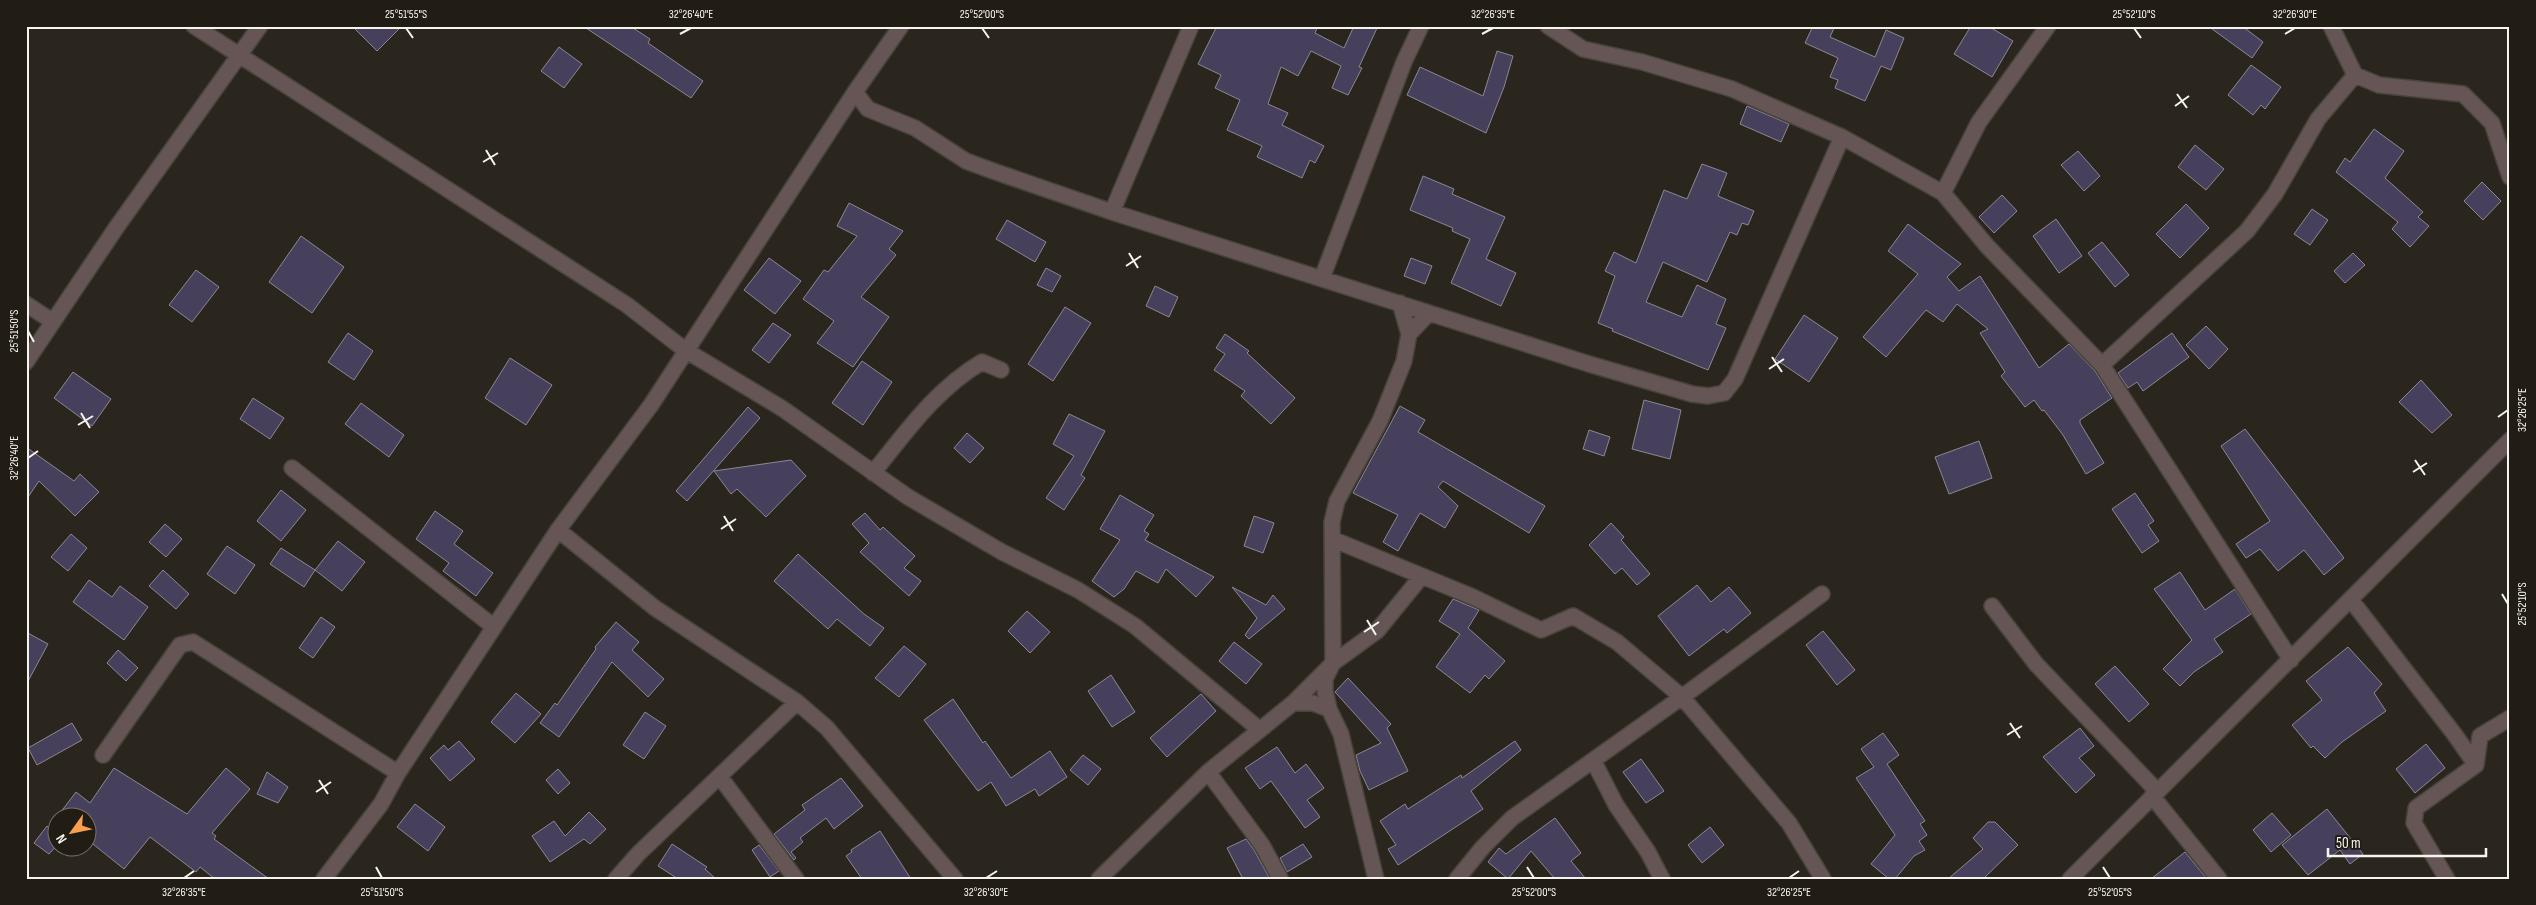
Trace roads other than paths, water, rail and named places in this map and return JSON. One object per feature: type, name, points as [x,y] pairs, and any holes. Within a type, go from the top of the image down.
[{"type":"street","points":[[194,26],[627,305],[685,350],[783,409],[873,473],[951,524],[1078,590],[1134,626],[1260,730]]},
{"type":"street","points":[[26,362],[116,228],[260,26]]},
{"type":"street","points":[[324,879],[381,804],[398,773],[558,530],[651,405],[854,92],[901,26]]},
{"type":"street","points":[[1112,212],[1191,26]]},
{"type":"street","points":[[1322,278],[1404,62],[1421,26]]},
{"type":"street","points":[[1548,26],[1583,49],[1642,62],[1732,89],[1842,138],[1943,193],[1987,246],[2102,364],[2290,660]]},
{"type":"street","points":[[1943,193],[1979,122],[2048,26]]},
{"type":"street","points":[[2331,26],[2355,75],[2379,85],[2464,94],[2492,123],[2510,177]]},
{"type":"street","points":[[2102,364],[2247,231],[2275,194],[2318,119],[2355,75]]},
{"type":"street","points":[[854,92],[868,110],[915,128],[966,161],[1112,212],[1589,364],[1692,394],[1708,396],[1724,393],[1736,379],[1783,268],[1842,138]]},
{"type":"street","points":[[838,118],[868,110]]},
{"type":"street","points":[[1376,879],[1341,734],[1329,710],[1324,685],[1333,663],[1332,522],[1337,501],[1380,421],[1404,361],[1409,334],[1400,303]]},
{"type":"street","points":[[26,304],[52,321]]},
{"type":"street","points":[[1409,334],[1429,313]]},
{"type":"street","points":[[873,473],[928,405],[962,374],[982,362],[1001,370]]},
{"type":"street","points":[[2070,879],[2510,440]]},
{"type":"street","points":[[292,468],[494,627]]},
{"type":"street","points":[[558,530],[655,608],[796,702],[827,728],[955,879]]},
{"type":"street","points":[[1332,539],[1473,597],[1541,630],[1573,616],[1617,642],[1682,697],[1732,753],[1789,823],[1823,879]]},
{"type":"street","points":[[1099,879],[1208,772],[1293,703],[1333,663],[1377,631],[1421,577]]},
{"type":"street","points":[[1457,879],[1483,847],[1512,818],[1594,762],[1822,594]]},
{"type":"street","points":[[2351,600],[2476,765]]},
{"type":"street","points":[[1992,606],[2036,664],[2154,794],[2219,879]]},
{"type":"street","points":[[103,755],[180,645],[193,642],[398,773]]},
{"type":"street","points":[[616,879],[638,854],[796,702]]},
{"type":"street","points":[[1293,703],[1313,703],[1329,710]]},
{"type":"street","points":[[2447,879],[2414,823],[2416,808],[2476,765],[2480,736],[2510,718]]},
{"type":"street","points":[[1594,762],[1616,805],[1648,852],[1662,879]]},
{"type":"street","points":[[1208,772],[1262,845],[1280,878]]},
{"type":"street","points":[[720,777],[796,879]]}]
